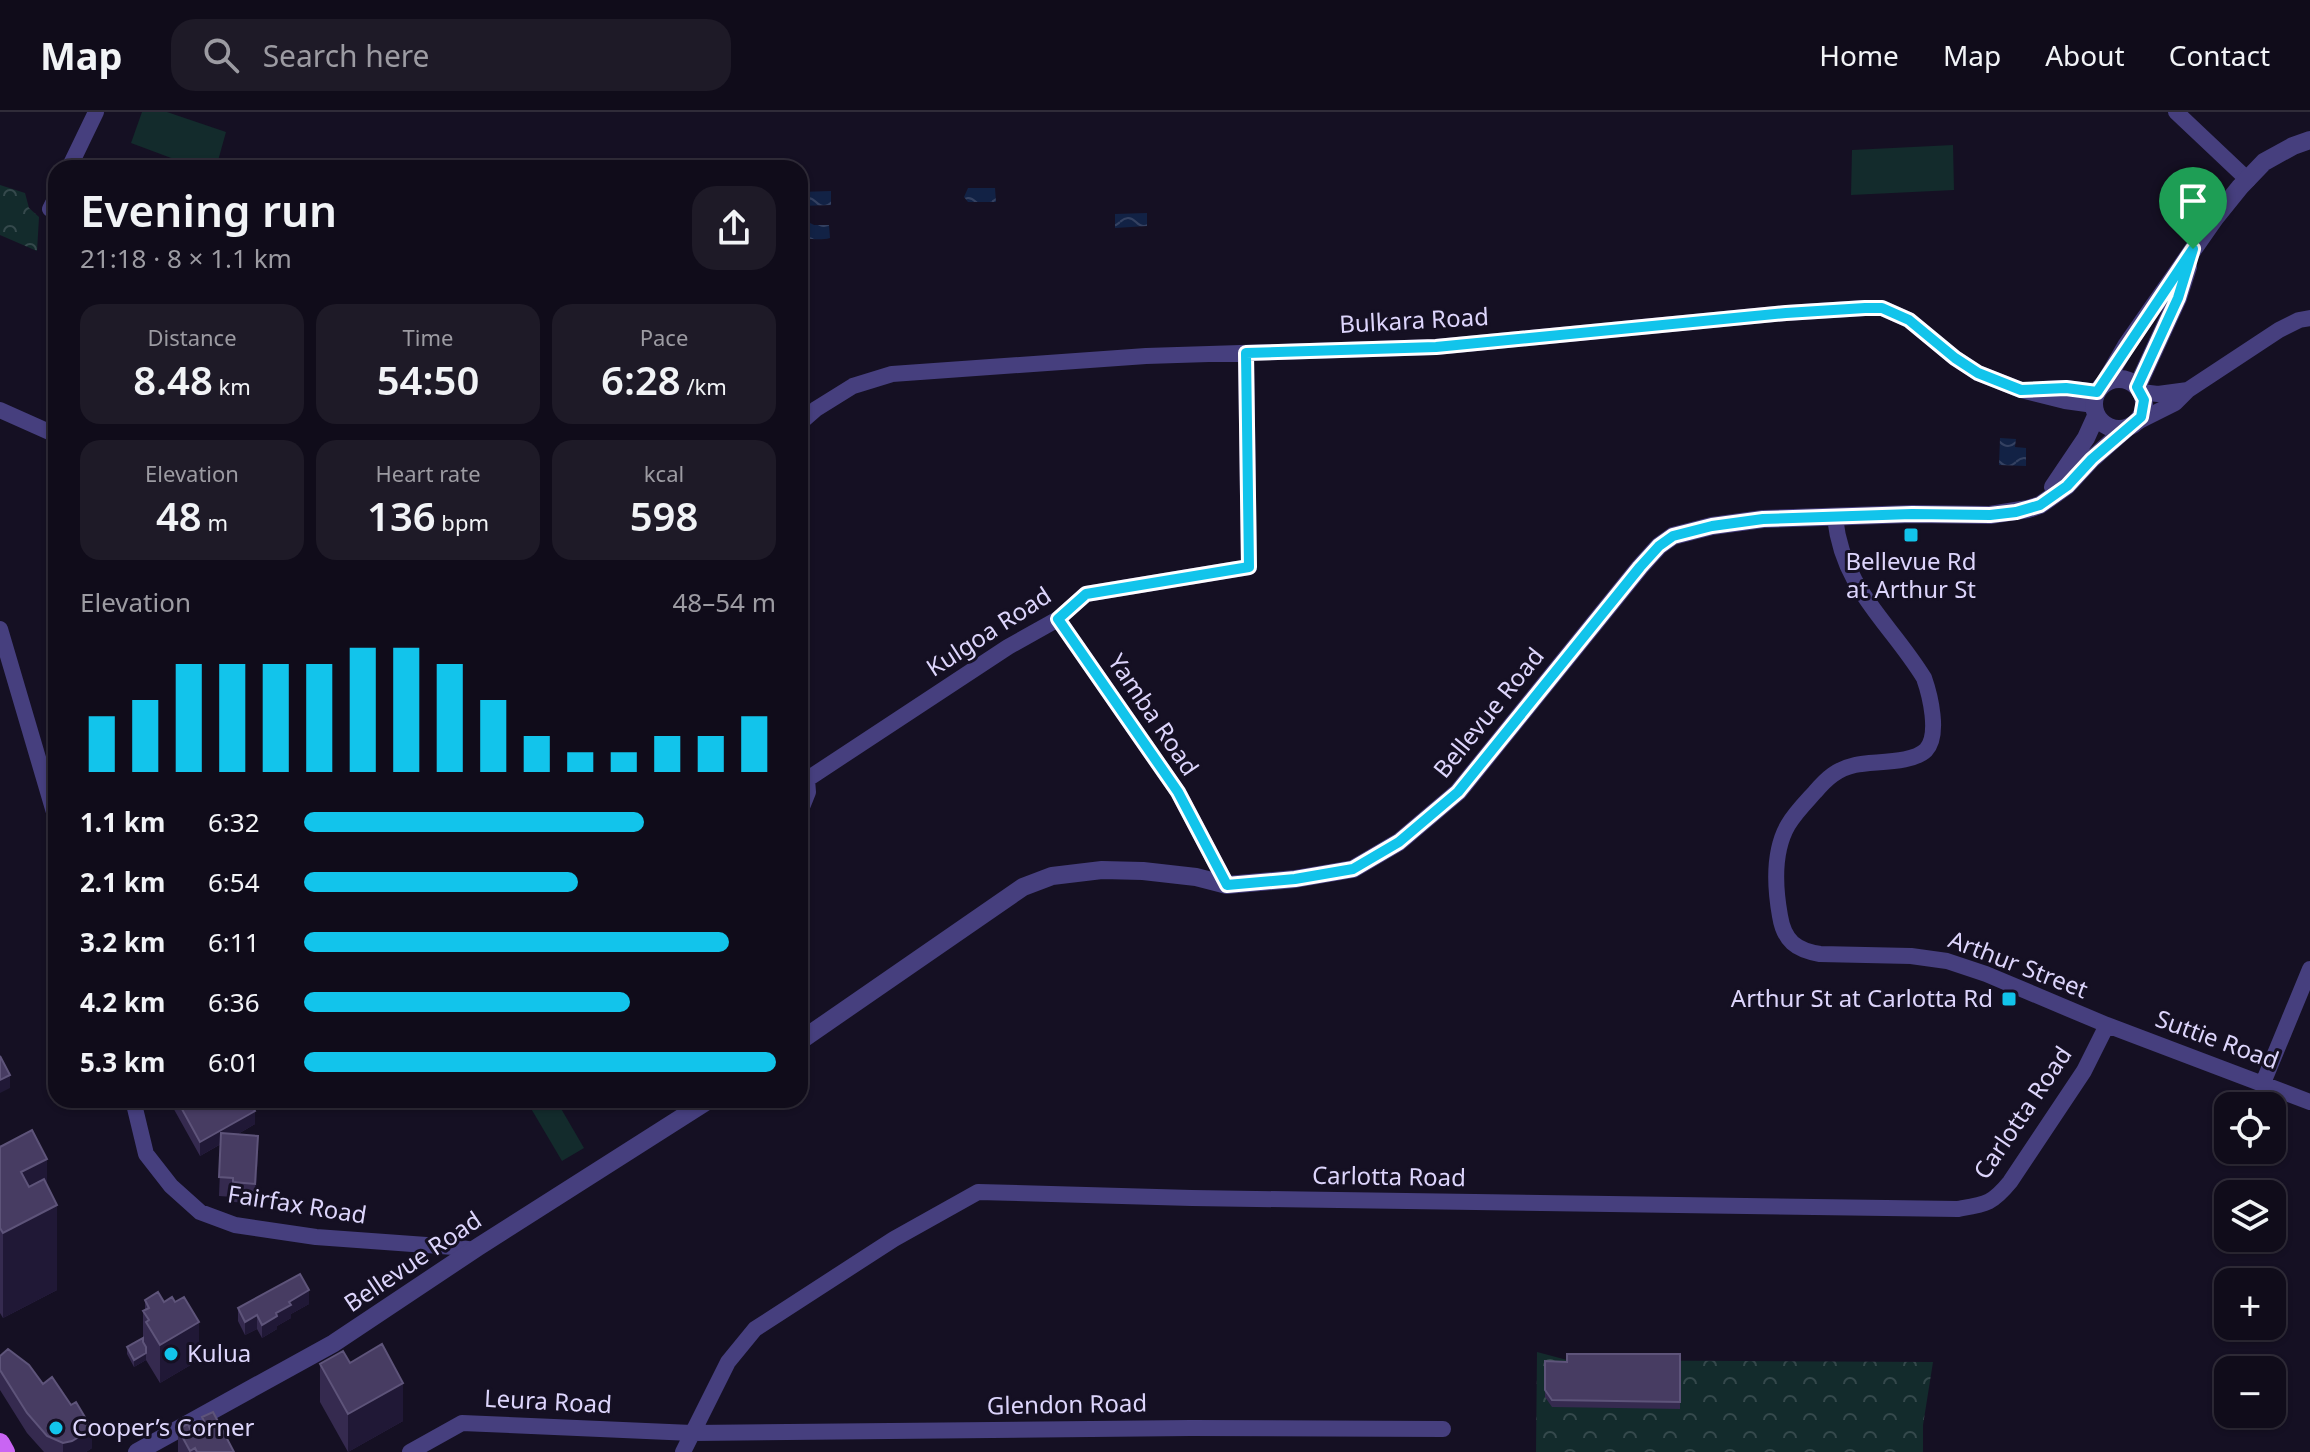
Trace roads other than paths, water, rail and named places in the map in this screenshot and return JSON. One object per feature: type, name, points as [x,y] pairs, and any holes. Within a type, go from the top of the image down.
[{"type":"main road","points":[[0,1443],[5,1452]]},
{"type":"street","points":[[73,160],[96,112]]},
{"type":"street","points":[[2176,112],[2248,180]]},
{"type":"street","points":[[2040,505],[2081,447],[2098,399],[2126,346],[2215,218],[2264,162],[2310,140]]},
{"type":"street","points":[[2131,425],[2141,417],[2143,409],[2139,390],[2178,298],[2193,249]]},
{"type":"street","name":"Bulkara Road","points":[[808,416],[853,386],[892,374],[1146,356],[1436,347],[1786,313],[1882,308],[1909,320],[1978,373],[2021,390],[2065,401],[2098,399]]},
{"type":"street","points":[[2098,399],[2110,428],[2131,425],[2175,403],[2188,390],[2279,330],[2310,318]]},
{"type":"street","name":"Kulgoa Road","points":[[808,779],[1008,647],[1058,619],[1086,594],[1249,567],[1246,353]]},
{"type":"street","points":[[2098,399],[2112,380],[2122,379],[2139,390],[2158,394],[2188,390]]},
{"type":"street","points":[[0,410],[48,431]]},
{"type":"street","name":"Bellevue Road","points":[[808,1035],[1023,887],[1052,876],[1102,870],[1143,871],[1196,877],[1227,885],[1295,879],[1353,869],[1399,842],[1458,792],[1640,567],[1673,536],[1712,526],[1763,519],[2016,512],[2040,505],[2067,486],[2131,425]]},
{"type":"street","name":"Arthur Street","points":[[1835,518],[1850,575],[1924,678],[1929,694],[1933,737],[1926,750],[1916,756],[1856,765],[1834,772],[1788,825],[1781,839],[1777,865],[1777,893],[1783,931],[1792,944],[1806,952],[1911,956],[1947,961],[1986,974],[2107,1025]]},
{"type":"street","name":"Yamba Road","points":[[1058,619],[1178,792],[1227,885]]},
{"type":"street","points":[[0,629],[48,792]]},
{"type":"street","points":[[2263,1083],[2310,969]]},
{"type":"street","name":"Suttie Road","points":[[2107,1025],[2310,1102]]},
{"type":"street","name":"Carlotta Road","points":[[683,1452],[728,1362],[755,1329],[894,1239],[978,1192],[1958,1209],[1984,1204],[1996,1198],[2010,1182],[2084,1071],[2107,1025]]},
{"type":"street","name":"Fairfax Road","points":[[135,1108],[146,1154],[171,1186],[200,1212],[235,1225],[316,1237],[474,1250]]},
{"type":"street","name":"Bellevue Road","points":[[137,1452],[334,1343],[696,1108]]},
{"type":"street","name":"Leura Road","points":[[410,1452],[462,1423],[692,1433]]},
{"type":"street","name":"Glendon Road","points":[[692,1433],[1175,1428],[1443,1429]]},
{"type":"water","points":[[968,188],[995,188],[996,202],[968,202],[964,197]]},
{"type":"water","points":[[831,191],[831,205],[808,206],[808,192]]},
{"type":"water","points":[[1147,213],[1147,226],[1115,228],[1115,214]]},
{"type":"water","points":[[808,223],[829,225],[830,238],[808,239]]},
{"type":"water","points":[[2000,438],[2016,439],[2015,447],[2026,448],[2026,466],[1999,465]]},
{"type":"place","name":"Bellevue Rd at Arthur St","points":[[1911,535]]},
{"type":"place","name":"Arthur St at Carlotta Rd","points":[[2009,999]]},
{"type":"place","name":"Kulua","points":[[171,1354]]},
{"type":"place","name":"Cooper’s Corner","points":[[56,1428]]}]
